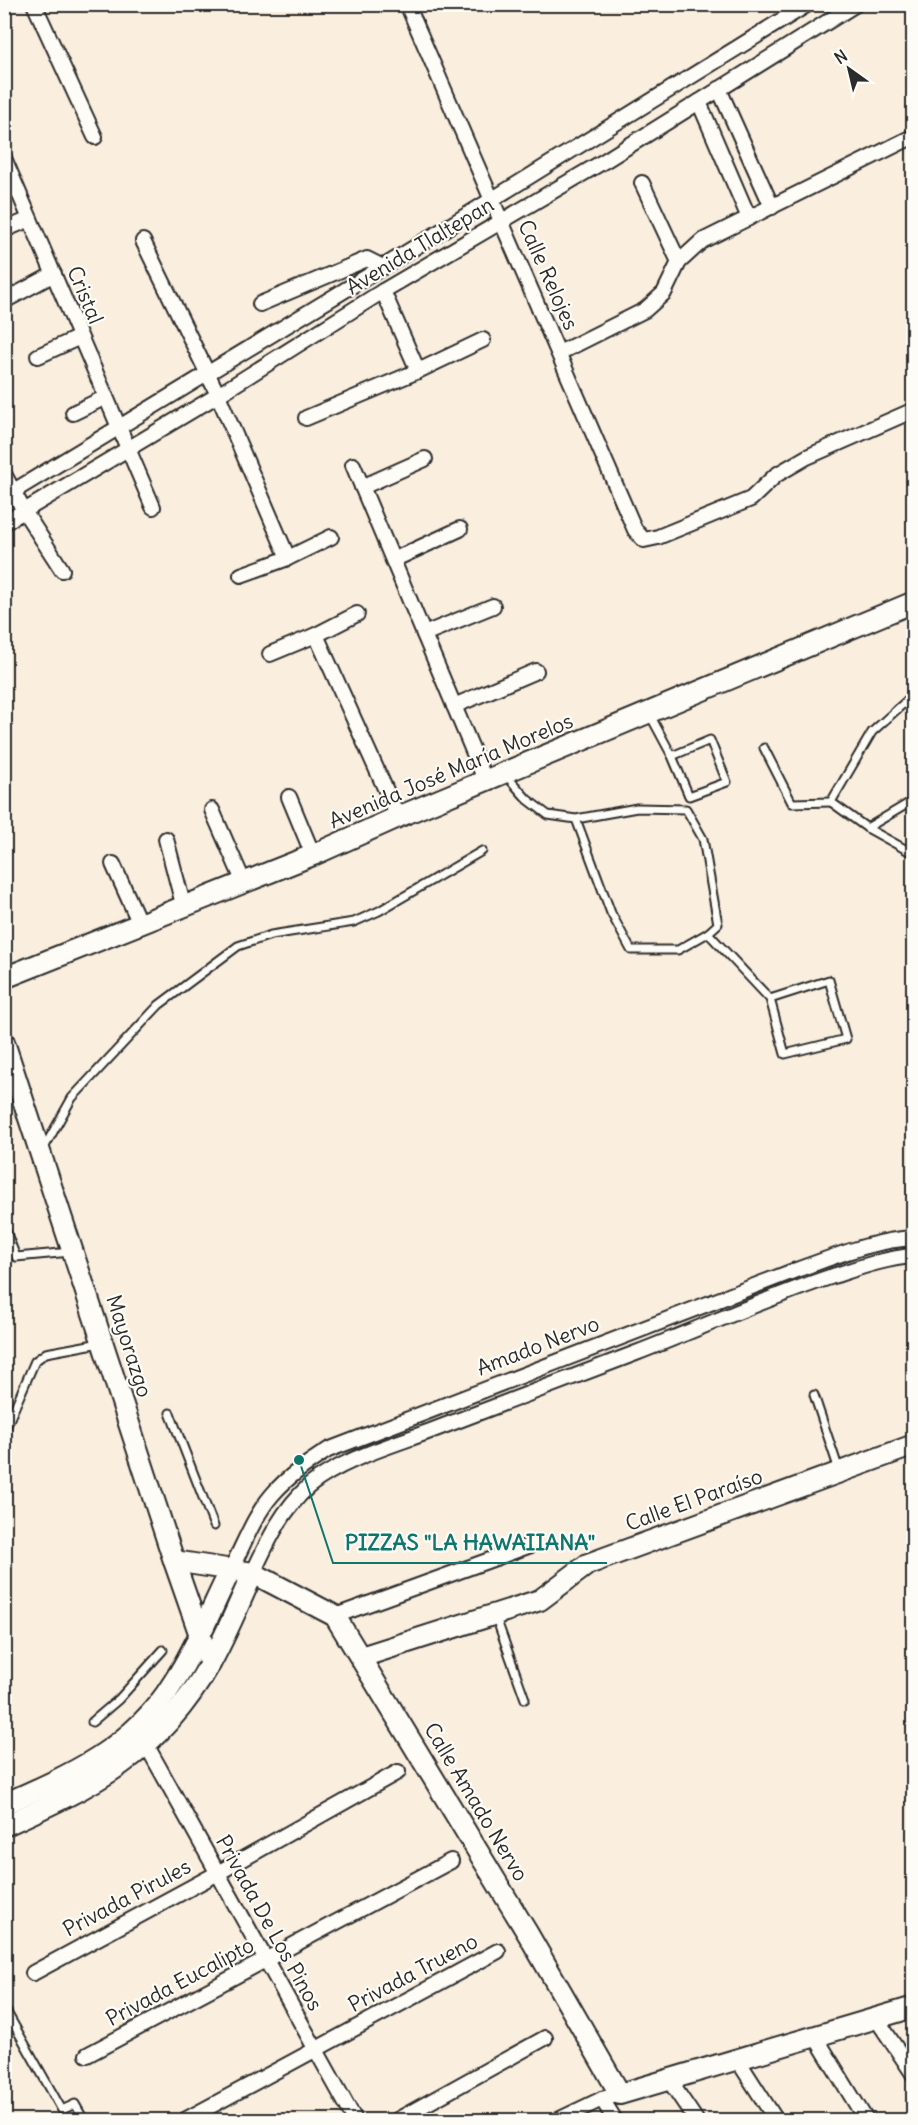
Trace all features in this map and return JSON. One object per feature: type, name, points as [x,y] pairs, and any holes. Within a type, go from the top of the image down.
[{"type":"main road","name":"Avenida José María Morelos","points":[[4,978],[313,855],[398,817],[914,602]]},
{"type":"main road","name":"Mayorazgo","points":[[4,1042],[210,1664]]},
{"type":"main road","name":"Calle El Paraíso","points":[[361,1657],[540,1600],[588,1564],[914,1445]]},
{"type":"main road","name":"Calle Amado Nervo","points":[[174,1561],[253,1573],[335,1616],[522,1924],[611,2097]]},
{"type":"main road","points":[[4,1803],[64,1778],[118,1744],[147,1716],[173,1684],[231,1569]]},
{"type":"main road","points":[[4,1826],[72,1795],[114,1771],[147,1746],[210,1664],[253,1573]]},
{"type":"main road","points":[[611,2097],[914,2007]]},
{"type":"street","points":[[34,4],[95,137]]},
{"type":"street","name":"Calle Relojes","points":[[407,4],[635,530],[644,540],[658,537],[751,499],[776,475],[807,457],[914,410]]},
{"type":"street","name":"Avenida Tlaltepan","points":[[9,495],[808,4]]},
{"type":"street","name":"Avenida Tlaltepan","points":[[4,523],[218,395],[383,291],[606,160],[719,89],[835,10],[856,4]]},
{"type":"street","points":[[719,89],[772,207]]},
{"type":"street","points":[[699,102],[749,218]]},
{"type":"street","points":[[559,353],[645,310],[664,293],[679,262],[702,241],[914,136]]},
{"type":"street","points":[[591,137],[606,160]]},
{"type":"street","name":"Cristal","points":[[5,159],[153,507]]},
{"type":"street","points":[[642,183],[679,262]]},
{"type":"street","points":[[4,230],[30,219]]},
{"type":"street","points":[[143,241],[218,395],[288,558]]},
{"type":"street","points":[[260,304],[367,259],[383,267]]},
{"type":"street","points":[[4,301],[54,274]]},
{"type":"street","points":[[383,291],[418,371]]},
{"type":"street","points":[[38,356],[80,337]]},
{"type":"street","points":[[306,418],[418,371],[483,340]]},
{"type":"street","points":[[73,413],[106,397]]},
{"type":"street","points":[[362,487],[425,459]]},
{"type":"street","points":[[353,465],[486,782]]},
{"type":"street","points":[[4,474],[9,495],[24,511],[62,570]]},
{"type":"street","points":[[393,560],[460,529]]},
{"type":"street","points":[[241,575],[288,558],[331,537]]},
{"type":"street","points":[[424,634],[493,606]]},
{"type":"street","points":[[270,654],[316,635],[357,614]]},
{"type":"street","points":[[316,635],[398,817]]},
{"type":"street","points":[[454,705],[536,670]]},
{"type":"street","points":[[289,797],[313,855]]},
{"type":"street","points":[[212,810],[244,883]]},
{"type":"street","points":[[166,839],[184,908]]},
{"type":"street","points":[[113,864],[140,924]]},
{"type":"street","name":"Amado Nervo","points":[[231,1569],[257,1516],[273,1494],[298,1469],[327,1450],[796,1270],[867,1246],[914,1238]]},
{"type":"street","name":"Amado Nervo","points":[[253,1573],[275,1527],[288,1508],[310,1486],[338,1468],[802,1287],[871,1264],[914,1256]]},
{"type":"street","points":[[335,1616],[531,1545]]},
{"type":"street","name":"Privada De Los Pinos","points":[[147,1746],[355,2121]]},
{"type":"street","name":"Privada Pirules","points":[[33,1973],[398,1772]]},
{"type":"street","name":"Privada Eucalipto","points":[[87,2055],[451,1861]]},
{"type":"street","name":"Privada Trueno","points":[[185,2121],[498,1950]]},
{"type":"street","points":[[876,2018],[914,2075]]},
{"type":"street","points":[[815,2036],[866,2121]]},
{"type":"street","points":[[396,2121],[545,2038]]},
{"type":"street","points":[[737,2059],[777,2121]]},
{"type":"street","points":[[669,2080],[696,2121]]},
{"type":"street","points":[[558,2121],[611,2097],[615,2121]]},
{"type":"lane","points":[[831,802],[872,732],[914,694]]},
{"type":"lane","points":[[649,713],[672,756],[688,796],[727,782],[710,740],[672,756]]},
{"type":"lane","points":[[764,748],[792,803],[831,802],[867,828],[914,854]]},
{"type":"lane","points":[[505,774],[527,799],[548,815],[576,819],[637,808],[686,809],[703,839],[718,924],[708,933],[678,950],[631,950],[611,913],[576,819]]},
{"type":"lane","points":[[867,828],[914,800]]},
{"type":"lane","points":[[41,1152],[72,1098],[159,1005],[238,946],[271,935],[354,922],[482,851]]},
{"type":"lane","points":[[708,933],[770,999],[785,1054],[846,1039],[829,980],[770,999]]},
{"type":"lane","points":[[4,1226],[16,1257],[73,1252]]},
{"type":"lane","points":[[4,1432],[35,1361],[46,1353],[103,1342]]},
{"type":"lane","points":[[814,1395],[840,1472]]},
{"type":"lane","points":[[170,1413],[214,1526]]},
{"type":"lane","points":[[495,1615],[525,1700]]},
{"type":"lane","points":[[92,1722],[119,1699],[163,1650]]},
{"type":"lane","points":[[4,2007],[62,2110],[75,2104],[84,2121]]},
{"type":"place","name":"PIZZAS \"LA HAWAIIANA\"","points":[[299,1460]]}]
